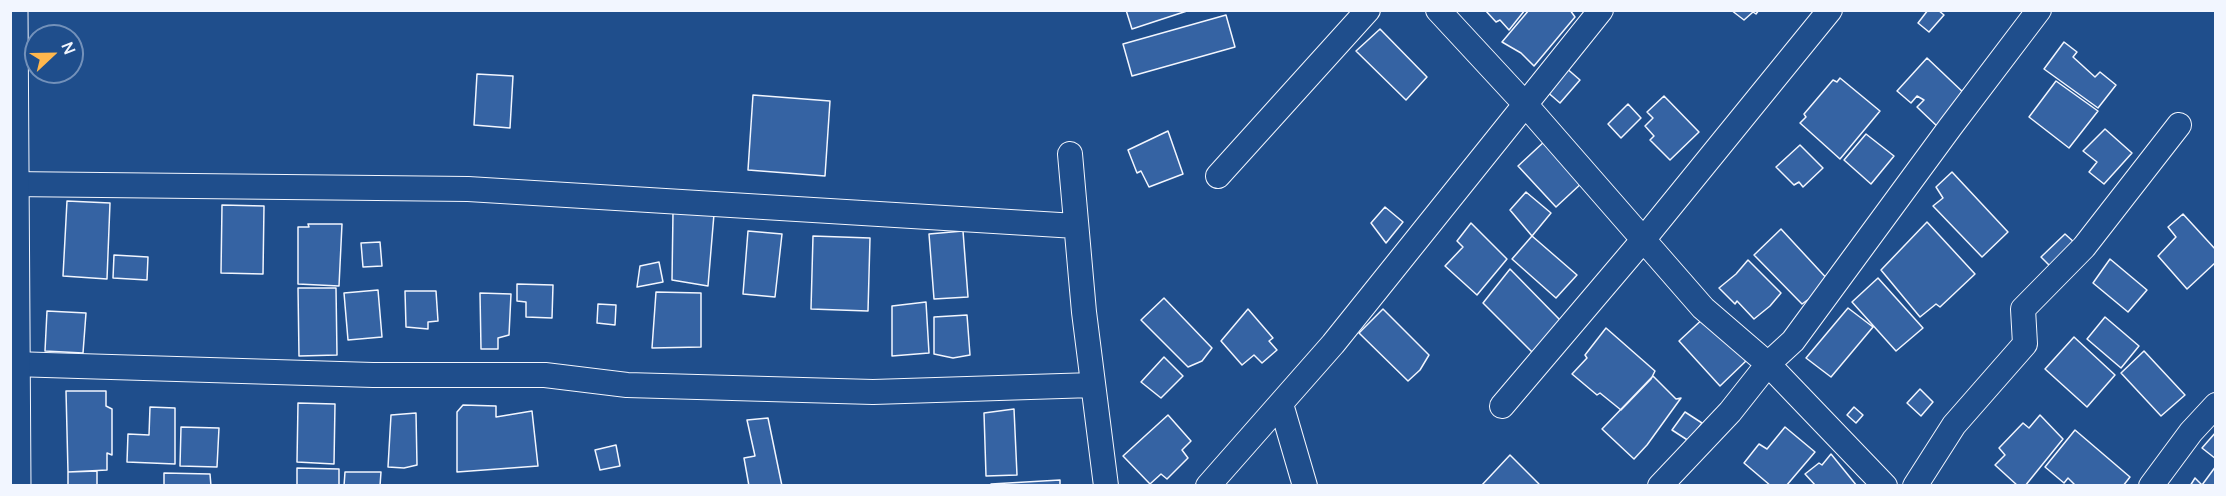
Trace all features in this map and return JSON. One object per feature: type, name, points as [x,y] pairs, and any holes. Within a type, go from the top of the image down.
[{"type":"highway","points":[[11,10],[14,486]]},
{"type":"street","points":[[1218,176],[1368,10]]},
{"type":"street","points":[[1438,10],[1525,104],[1703,308],[1768,364],[1885,486]]},
{"type":"street","points":[[1208,486],[1333,344],[1600,10]]},
{"type":"street","points":[[1502,406],[1643,240],[1830,10]]},
{"type":"street","points":[[1660,486],[1730,412],[1768,364],[1793,340],[2039,10]]},
{"type":"street","points":[[1915,486],[1954,425],[2025,344],[2023,309],[2084,247],[2179,125]]},
{"type":"street","points":[[1070,154],[1093,385],[1106,486]]},
{"type":"street","points":[[12,184],[468,189],[1076,226]]},
{"type":"street","points":[[13,364],[373,375],[545,375],[627,385],[873,392],[1093,385]]},
{"type":"street","points":[[1281,404],[1305,486]]},
{"type":"street","points":[[2151,486],[2191,432],[2216,405]]},
{"type":"building","points":[[1126,10],[1190,10],[1132,29]]},
{"type":"building","points":[[1485,10],[1525,10],[1509,30],[1500,20],[1496,22]]},
{"type":"building","points":[[1529,10],[1570,10],[1575,17],[1534,66],[1521,53],[1502,42]]},
{"type":"building","points":[[1731,10],[1759,10],[1744,20]]},
{"type":"building","points":[[1928,10],[1938,10],[1944,15],[1929,32],[1918,23]]},
{"type":"building","points":[[1226,15],[1235,47],[1132,76],[1123,44]]},
{"type":"building","points":[[1380,29],[1427,77],[1406,100],[1356,51]]},
{"type":"building","points":[[2064,42],[2077,52],[2073,57],[2095,77],[2100,72],[2116,85],[2098,108],[2044,69]]},
{"type":"building","points":[[1927,58],[1966,95],[1939,128],[1917,107],[1924,100],[1917,96],[1911,103],[1897,91]]},
{"type":"building","points":[[1565,67],[1580,80],[1560,103],[1545,90]]},
{"type":"building","points":[[477,74],[513,76],[510,128],[474,125]]},
{"type":"building","points":[[1840,78],[1880,111],[1840,159],[1800,123],[1806,117],[1804,114],[1833,80],[1837,82]]},
{"type":"building","points":[[2056,81],[2098,111],[2069,148],[2029,117]]},
{"type":"building","points":[[753,95],[830,101],[825,176],[748,170]]},
{"type":"building","points":[[1664,96],[1699,132],[1670,160],[1650,140],[1654,136],[1645,126],[1653,118],[1647,112]]},
{"type":"building","points":[[1628,104],[1641,118],[1621,138],[1608,124]]},
{"type":"building","points":[[2105,129],[2132,153],[2104,184],[2089,172],[2097,162],[2083,151]]},
{"type":"building","points":[[1168,131],[1183,174],[1149,187],[1141,171],[1137,173],[1128,150]]},
{"type":"building","points":[[1866,134],[1894,156],[1871,184],[1844,160]]},
{"type":"building","points":[[1546,140],[1584,181],[1556,207],[1518,166]]},
{"type":"building","points":[[1800,145],[1823,168],[1803,187],[1799,182],[1794,185],[1776,167]]},
{"type":"building","points":[[1952,172],[2008,232],[1982,257],[1933,206],[1943,198],[1936,187]]},
{"type":"building","points":[[1526,192],[1551,213],[1532,236],[1510,210]]},
{"type":"building","points":[[67,201],[110,203],[107,279],[63,276]]},
{"type":"building","points":[[222,205],[264,206],[263,274],[221,273]]},
{"type":"building","points":[[1385,207],[1403,222],[1386,243],[1371,223]]},
{"type":"building","points":[[673,212],[714,214],[708,286],[672,280]]},
{"type":"building","points":[[2183,214],[2216,250],[2216,262],[2187,289],[2158,256],[2176,237],[2168,227]]},
{"type":"building","points":[[1927,222],[1975,274],[1940,307],[1936,304],[1920,317],[1881,270]]},
{"type":"building","points":[[1471,223],[1507,259],[1477,295],[1445,266],[1463,247],[1457,241]]},
{"type":"building","points":[[308,224],[342,224],[339,286],[298,284],[298,227],[309,227]]},
{"type":"building","points":[[1781,229],[1831,283],[1802,304],[1754,255]]},
{"type":"building","points":[[748,231],[782,234],[775,297],[743,294]]},
{"type":"building","points":[[963,231],[968,297],[934,299],[929,234]]},
{"type":"building","points":[[2065,234],[2075,243],[2051,267],[2041,257]]},
{"type":"building","points":[[813,236],[870,238],[868,311],[811,309]]},
{"type":"building","points":[[1532,236],[1577,275],[1556,298],[1512,259]]},
{"type":"building","points":[[380,242],[382,266],[363,267],[361,243]]},
{"type":"building","points":[[114,255],[148,257],[147,280],[113,278]]},
{"type":"building","points":[[2110,259],[2147,290],[2128,312],[2093,283]]},
{"type":"building","points":[[1748,260],[1781,293],[1754,319],[1737,301],[1735,304],[1719,288]]},
{"type":"building","points":[[659,262],[663,282],[637,287],[640,266]]},
{"type":"building","points":[[1510,269],[1560,320],[1533,353],[1483,303]]},
{"type":"building","points":[[1878,278],[1923,328],[1896,351],[1852,302]]},
{"type":"building","points":[[517,284],[553,285],[552,318],[526,317],[526,302],[517,301]]},
{"type":"building","points":[[298,288],[336,288],[337,355],[299,356]]},
{"type":"building","points":[[378,290],[382,337],[348,340],[344,293]]},
{"type":"building","points":[[405,291],[436,291],[438,321],[428,322],[428,329],[406,327]]},
{"type":"building","points":[[656,292],[701,293],[701,347],[652,348]]},
{"type":"building","points":[[480,293],[511,294],[509,335],[498,338],[498,349],[481,349]]},
{"type":"building","points":[[1164,298],[1212,348],[1202,361],[1188,367],[1141,320]]},
{"type":"building","points":[[926,302],[929,353],[892,356],[892,306]]},
{"type":"building","points":[[598,304],[616,305],[615,325],[597,323]]},
{"type":"building","points":[[1848,308],[1873,327],[1831,377],[1806,358]]},
{"type":"building","points":[[1248,309],[1273,338],[1269,341],[1277,350],[1262,363],[1254,355],[1242,365],[1221,341]]},
{"type":"building","points":[[1383,309],[1429,355],[1420,370],[1408,381],[1359,333]]},
{"type":"building","points":[[47,311],[86,313],[83,353],[45,351]]},
{"type":"building","points":[[967,315],[970,355],[953,358],[934,354],[934,317]]},
{"type":"building","points":[[1707,315],[1748,359],[1720,386],[1679,341]]},
{"type":"building","points":[[2105,317],[2139,346],[2121,368],[2087,339]]},
{"type":"building","points":[[1606,328],[1655,371],[1651,379],[1621,410],[1600,393],[1597,395],[1572,374],[1587,358],[1585,355]]},
{"type":"building","points":[[2074,337],[2115,375],[2087,407],[2045,369]]},
{"type":"building","points":[[2144,351],[2185,395],[2161,416],[2121,373]]},
{"type":"building","points":[[1164,357],[1183,376],[1161,398],[1141,382]]},
{"type":"building","points":[[1653,376],[1676,399],[1681,398],[1634,459],[1602,429]]},
{"type":"building","points":[[1920,389],[1933,402],[1921,416],[1907,403]]},
{"type":"building","points":[[66,391],[106,391],[106,406],[112,409],[112,455],[107,453],[107,470],[68,472]]},
{"type":"building","points":[[298,403],[335,404],[334,464],[297,462]]},
{"type":"building","points":[[463,405],[496,406],[496,417],[532,411],[538,466],[457,472],[457,412]]},
{"type":"building","points":[[150,407],[175,408],[175,464],[127,462],[128,434],[149,435]]},
{"type":"building","points":[[1854,407],[1863,415],[1856,423],[1847,415]]},
{"type":"building","points":[[1014,409],[1017,475],[986,476],[984,413]]},
{"type":"building","points":[[1685,412],[1702,423],[1689,441],[1672,430]]},
{"type":"building","points":[[416,413],[417,465],[404,468],[388,467],[391,415]]},
{"type":"building","points":[[1168,415],[1191,441],[1182,450],[1188,458],[1167,479],[1161,474],[1150,484],[1123,456]]},
{"type":"building","points":[[2040,415],[2063,439],[2025,486],[2018,486],[1995,465],[2005,455],[1999,448],[2023,423],[2029,428]]},
{"type":"building","points":[[768,418],[782,486],[749,486],[744,458],[755,456],[747,420]]},
{"type":"building","points":[[181,427],[219,428],[217,467],[180,466]]},
{"type":"building","points":[[1785,427],[1815,452],[1786,486],[1771,486],[1744,463],[1759,444],[1767,449]]},
{"type":"building","points":[[2075,430],[2130,477],[2123,486],[2076,486],[2068,478],[2064,483],[2045,467]]},
{"type":"building","points":[[2216,432],[2216,459],[2202,448]]},
{"type":"building","points":[[616,445],[620,466],[600,470],[595,450]]},
{"type":"building","points":[[1831,454],[1857,486],[1816,486],[1805,474],[1819,463],[1822,465]]},
{"type":"building","points":[[1510,455],[1539,484],[1538,486],[1481,486]]},
{"type":"building","points":[[2216,466],[2216,486],[2190,486],[2195,478],[2202,485]]},
{"type":"building","points":[[297,468],[339,469],[339,486],[297,486]]},
{"type":"building","points":[[97,471],[97,486],[68,486],[68,472]]},
{"type":"building","points":[[345,472],[381,472],[380,486],[344,486]]},
{"type":"building","points":[[164,473],[210,474],[211,486],[164,486]]},
{"type":"building","points":[[1060,480],[1060,486],[991,486],[991,484]]}]
